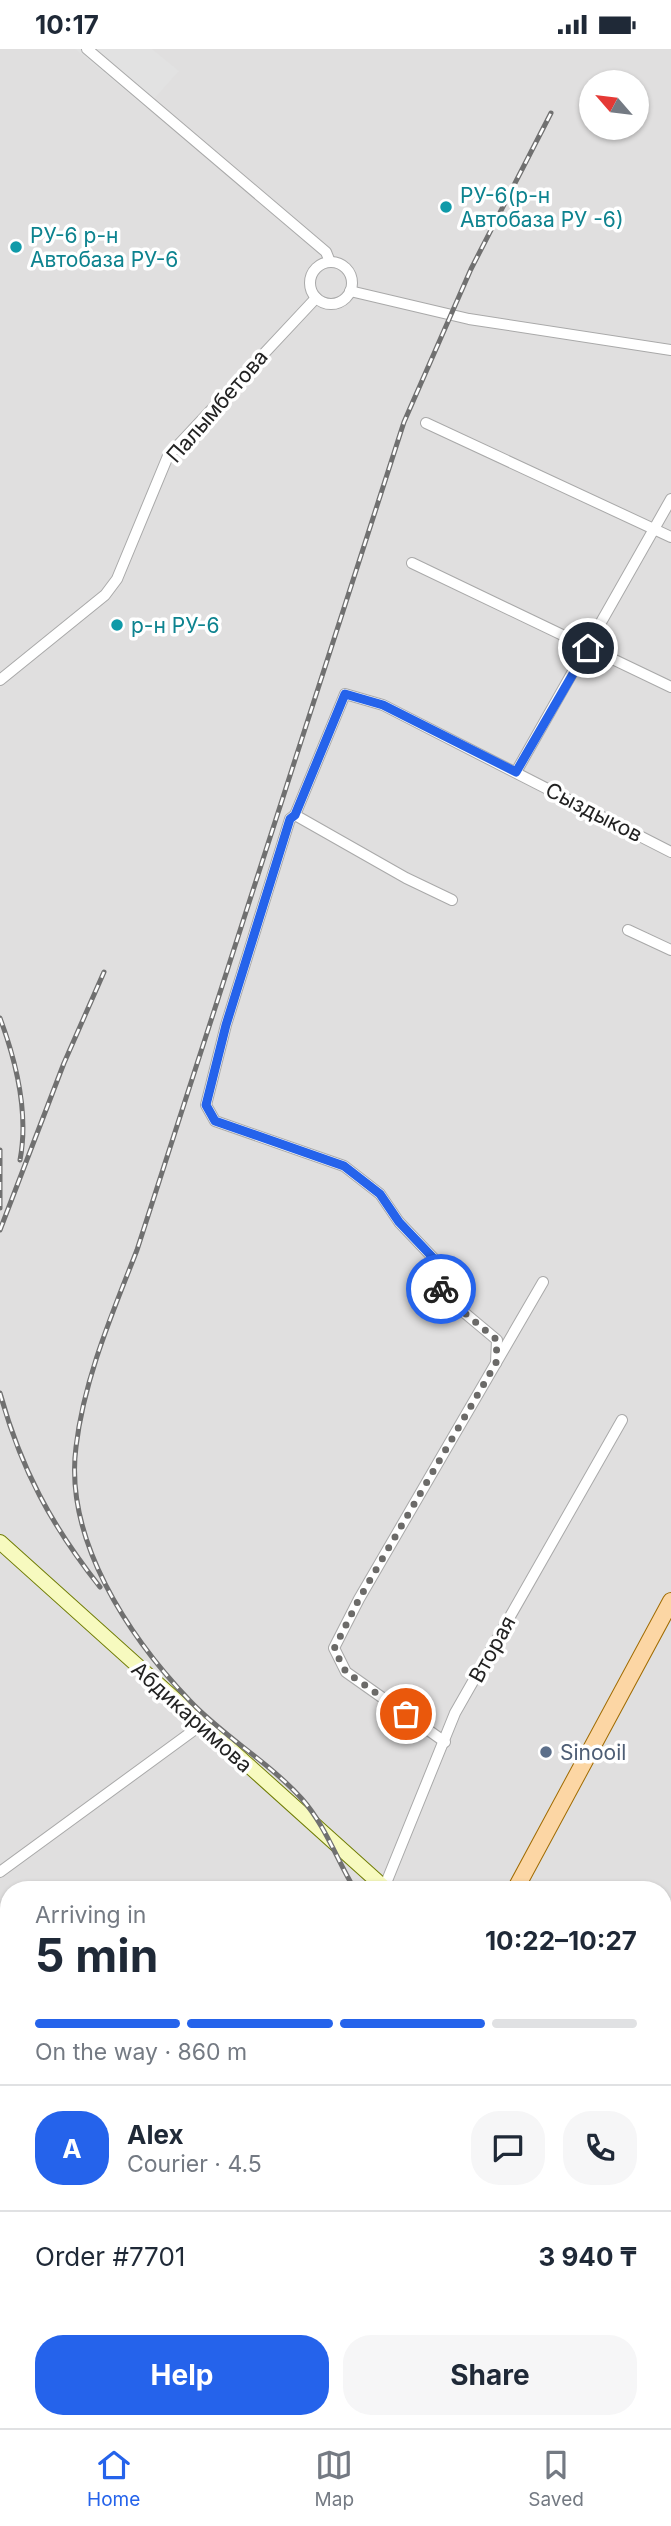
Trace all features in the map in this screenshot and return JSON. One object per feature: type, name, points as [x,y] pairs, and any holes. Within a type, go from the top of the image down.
[{"type":"main road","name":"Абдикаримова","points":[[0,1542],[376,1881]]},
{"type":"main road","points":[[520,1881],[669,1610]]},
{"type":"street","points":[[88,49],[326,252],[330,262],[348,271],[350,291]]},
{"type":"street","points":[[330,262],[313,273],[310,286],[316,298],[335,303],[350,291]]},
{"type":"street","points":[[350,291],[469,319],[671,350]]},
{"type":"street","name":"Палымбетова","points":[[0,680],[105,595],[117,579],[168,456],[316,298]]},
{"type":"street","points":[[426,423],[671,537]]},
{"type":"street","points":[[516,772],[671,499]]},
{"type":"street","points":[[412,562],[671,687]]},
{"type":"street","name":"Сыздыков","points":[[295,815],[345,694],[383,705],[671,852]]},
{"type":"street","points":[[452,900],[406,878],[295,815],[290,819],[253,936],[206,1105],[215,1121],[344,1166],[380,1194],[399,1222],[438,1263],[442,1294],[497,1340],[496,1363]]},
{"type":"street","points":[[628,930],[671,950]]},
{"type":"street","points":[[445,1742],[346,1672],[334,1649],[359,1599],[544,1282]]},
{"type":"street","name":"Вторая","points":[[388,1881],[462,1702],[622,1420]]},
{"type":"street","points":[[0,1872],[201,1725]]},
{"type":"shaded area","points":[[0,49],[671,49],[671,1881],[0,1881]]},
{"type":"shaded area","points":[[75,49],[152,49],[179,71],[146,108]]},
{"type":"railway","points":[[350,1881],[324,1831],[302,1799],[190,1701],[167,1676],[124,1617],[91,1551],[80,1517],[75,1482],[76,1447],[92,1372],[137,1250],[404,422],[471,269],[551,113]]},
{"type":"railway","points":[[0,1230],[64,1063],[104,972]]},
{"type":"railway","points":[[0,1018],[11,1052],[22,1106],[20,1160]]},
{"type":"railway","points":[[0,1150],[0,1208]]},
{"type":"railway","points":[[0,1393],[18,1447],[40,1495],[52,1518],[100,1587]]},
{"type":"way so far","points":[[406,1714],[346,1672],[334,1649],[359,1599],[496,1363],[497,1340],[442,1294],[441,1289]]},
{"type":"place","name":"РУ-6(р-н Автобаза РУ -6)","points":[[446,207]]},
{"type":"place","name":"РУ-6 р-н Автобаза РУ-6","points":[[16,247]]},
{"type":"place","name":"р-н РУ-6","points":[[117,625]]},
{"type":"place","name":"Sinooil","points":[[546,1752]]},
{"type":"route","points":[[441,1289],[438,1263],[399,1222],[380,1194],[344,1166],[215,1121],[206,1105],[226,1025],[290,819],[295,815],[345,694],[383,705],[516,772],[546,716],[588,648]]}]
